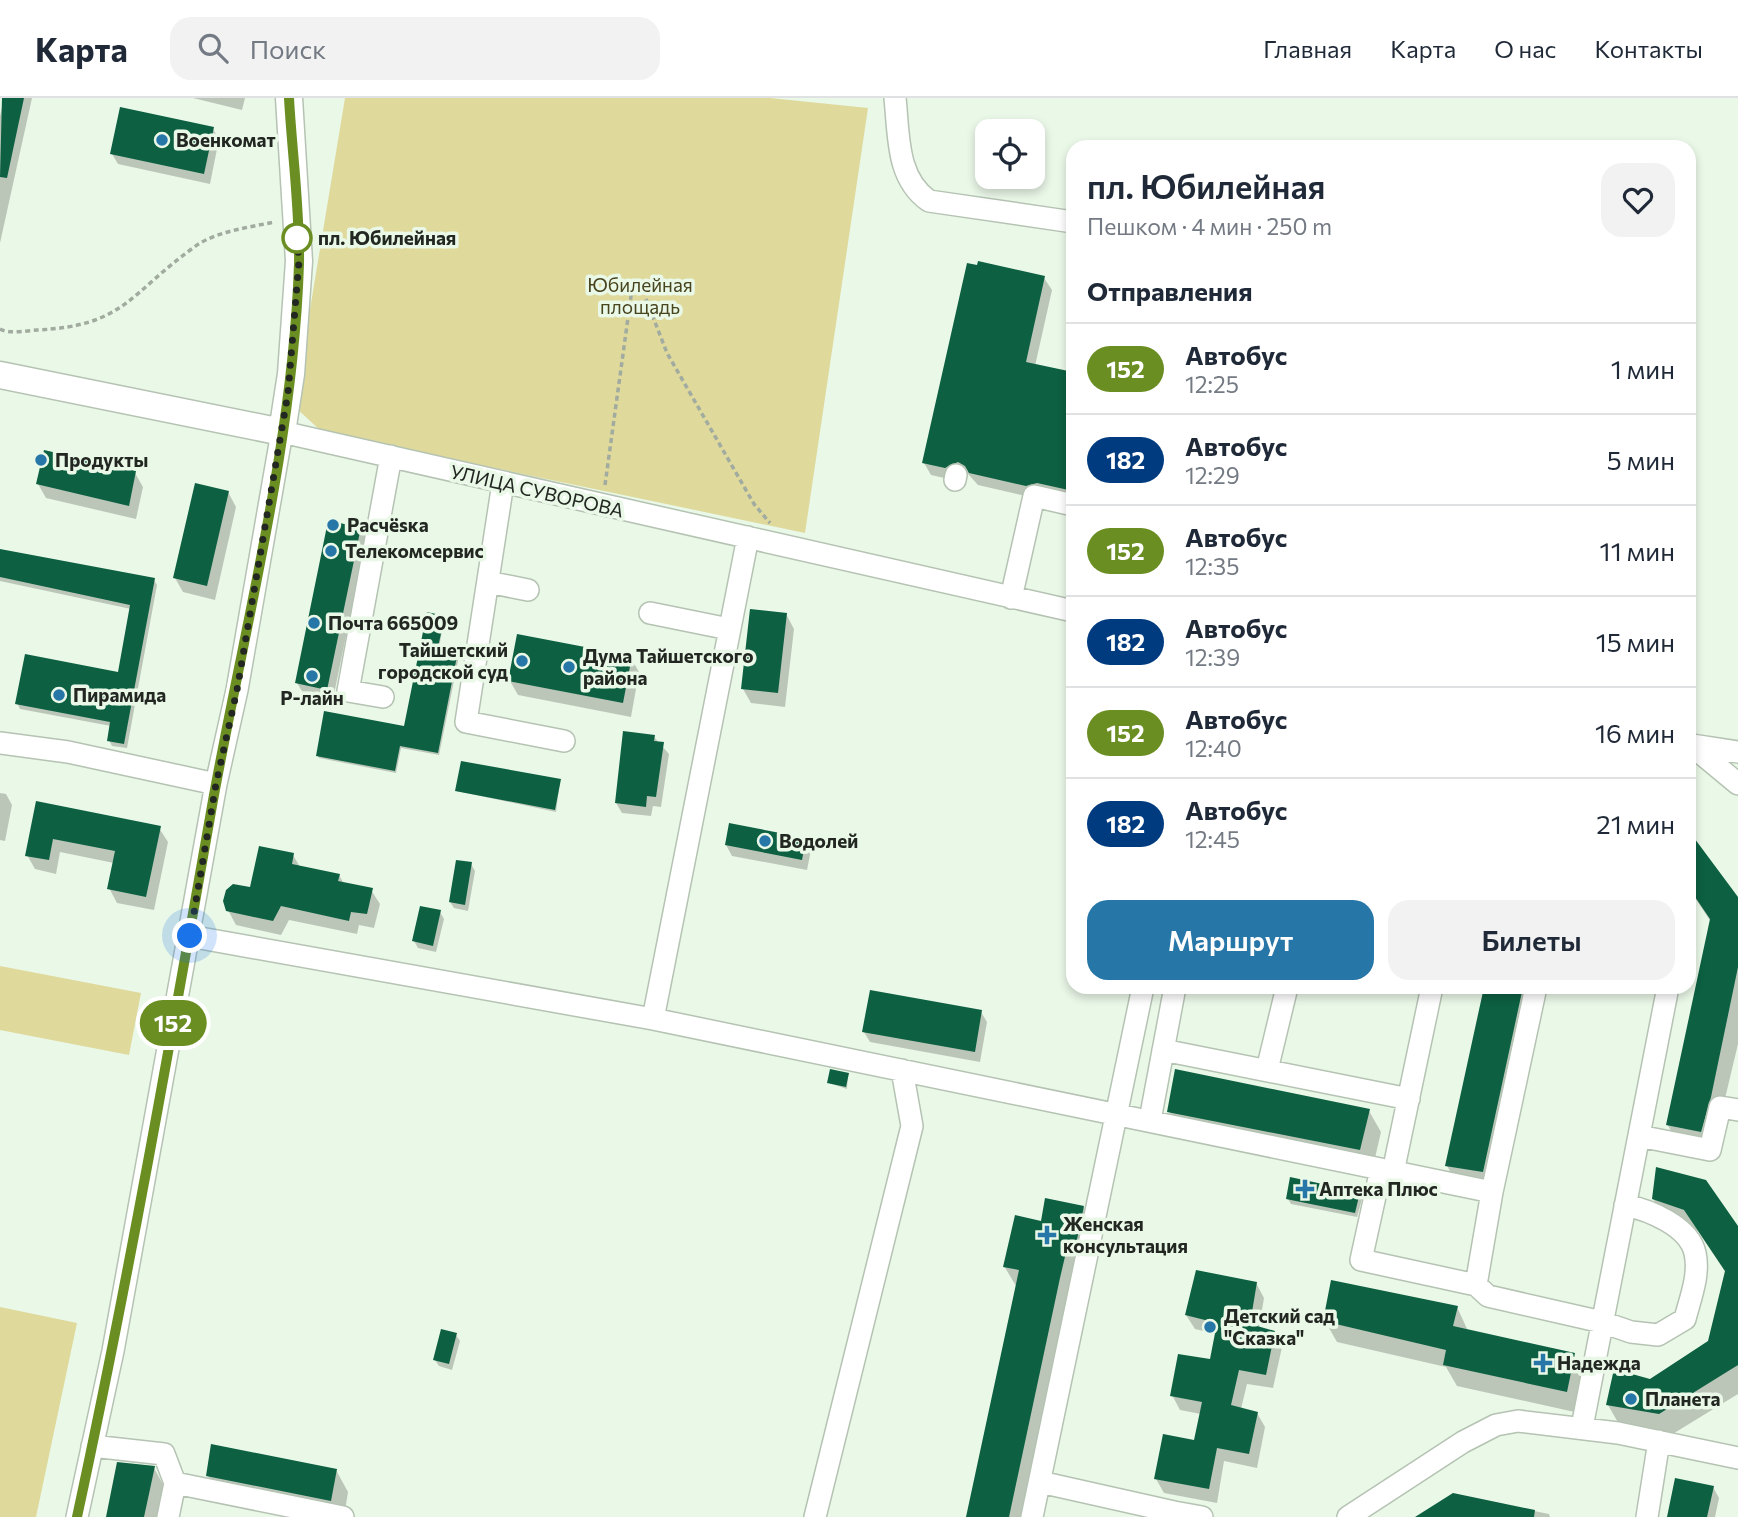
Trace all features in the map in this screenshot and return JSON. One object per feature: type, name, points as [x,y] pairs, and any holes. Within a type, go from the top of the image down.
[{"type":"main road","points":[[282,432],[290,374],[299,261],[289,98]]},
{"type":"main road","name":"УЛИЦА СУВОРОВА","points":[[0,375],[282,432]]},
{"type":"street","points":[[894,98],[901,159],[914,191],[929,201],[1066,221]]},
{"type":"street","points":[[77,1517],[190,936],[216,784],[237,690],[282,432]]},
{"type":"street","name":"УЛИЦА СУВОРОВА","points":[[282,432],[1066,610]]},
{"type":"street","points":[[383,697],[348,691],[391,456]]},
{"type":"street","points":[[503,483],[466,722],[564,741]]},
{"type":"street","points":[[1011,598],[1034,496],[1066,503]]},
{"type":"street","points":[[653,1018],[748,537]]},
{"type":"street","points":[[488,582],[528,590]]},
{"type":"street","points":[[650,613],[729,629]]},
{"type":"street","points":[[0,743],[68,752],[216,784]]},
{"type":"street","points":[[1696,746],[1738,752]]},
{"type":"street","points":[[1696,750],[1738,784]]},
{"type":"street","points":[[190,936],[653,1018],[1492,1192]]},
{"type":"street","points":[[1031,1517],[1142,994]]},
{"type":"street","points":[[1150,1120],[1174,994]]},
{"type":"street","points":[[1266,1070],[1285,994]]},
{"type":"street","points":[[1428,994],[1409,1100],[1361,1259],[1476,1285],[1488,1297],[1602,1322],[1631,1332],[1658,1335],[1685,1319],[1696,1274],[1695,1251],[1678,1229],[1646,1209],[1625,1205]]},
{"type":"street","points":[[1476,1285],[1492,1192],[1534,994]]},
{"type":"street","points":[[1581,1427],[1667,994]]},
{"type":"street","points":[[1163,1050],[1409,1100]]},
{"type":"street","points":[[814,1517],[912,1126],[902,1070]]},
{"type":"street","points":[[1639,1136],[1710,1150],[1720,1107],[1738,1110]]},
{"type":"street","points":[[1348,1517],[1462,1442],[1496,1425],[1518,1420],[1581,1427],[1738,1458]]},
{"type":"street","points":[[1647,1517],[1660,1441]]},
{"type":"street","points":[[92,1446],[164,1454],[175,1483],[168,1517]]},
{"type":"street","points":[[1040,1482],[1174,1514],[1202,1517]]},
{"type":"street","points":[[175,1483],[298,1513],[343,1517]]},
{"type":"path","points":[[0,329],[41,330],[92,323],[116,312],[193,247],[232,231],[296,218]]},
{"type":"path","points":[[602,506],[631,296],[636,279]]},
{"type":"path","points":[[646,299],[667,353],[754,504],[779,532],[779,544]]},
{"type":"green space","name":"Юбилейная площадь","points":[[345,98],[770,98],[868,108],[805,533],[322,432],[294,406]]},
{"type":"green space","points":[[0,966],[141,993],[129,1055],[0,1030]]},
{"type":"green space","points":[[0,1307],[77,1323],[36,1517],[0,1517]]},
{"type":"building","points":[[2,98],[24,98],[7,178],[0,177]]},
{"type":"building","name":"Военкомат","points":[[120,107],[214,127],[204,174],[110,154]]},
{"type":"building","points":[[978,261],[1045,276],[1026,362],[1066,371],[1066,489],[1037,483],[1026,486],[969,473],[965,466],[958,462],[945,468],[922,463],[967,263],[977,265]]},
{"type":"building","points":[[44,450],[136,471],[129,506],[36,484]]},
{"type":"building","points":[[195,483],[229,491],[207,586],[173,578]]},
{"type":"building","points":[[328,521],[361,527],[327,690],[295,683]]},
{"type":"building","points":[[0,549],[155,578],[124,744],[107,741],[110,722],[15,704],[25,654],[118,672],[130,605],[0,577]]},
{"type":"building","points":[[750,609],[787,613],[778,693],[741,689]]},
{"type":"building","points":[[427,612],[445,616],[438,647],[458,651],[438,753],[400,746],[395,771],[316,756],[324,711],[404,726]]},
{"type":"building","points":[[517,634],[632,656],[623,703],[508,681]]},
{"type":"building","points":[[623,731],[655,735],[654,741],[664,742],[656,797],[647,796],[646,807],[615,803]]},
{"type":"building","points":[[461,761],[561,779],[555,810],[455,791]]},
{"type":"building","points":[[36,801],[161,826],[146,897],[107,889],[115,851],[53,839],[49,860],[25,856]]},
{"type":"building","name":"Водолей","points":[[729,823],[806,838],[802,860],[725,845]]},
{"type":"building","points":[[1696,840],[1738,897],[1738,967],[1701,1132],[1666,1125],[1710,919],[1696,898]]},
{"type":"building","points":[[259,846],[294,853],[292,864],[340,874],[338,881],[373,888],[367,914],[351,912],[349,921],[281,906],[273,921],[226,911],[223,901],[226,890],[233,884],[250,887]]},
{"type":"building","points":[[456,860],[472,862],[465,905],[449,902]]},
{"type":"building","points":[[420,906],[441,910],[433,946],[412,941]]},
{"type":"building","points":[[870,990],[982,1010],[975,1052],[862,1032]]},
{"type":"building","points":[[1482,994],[1521,994],[1483,1172],[1445,1166]]},
{"type":"building","points":[[830,1069],[849,1073],[846,1087],[827,1083]]},
{"type":"building","points":[[1175,1069],[1370,1109],[1360,1150],[1167,1112]]},
{"type":"building","points":[[1656,1167],[1706,1180],[1738,1226],[1738,1365],[1659,1414],[1606,1405],[1614,1369],[1650,1379],[1708,1341],[1725,1271],[1684,1210],[1652,1199]]},
{"type":"building","points":[[1290,1177],[1360,1192],[1355,1213],[1286,1199]]},
{"type":"building","points":[[1045,1198],[1084,1206],[1075,1249],[1067,1248],[1009,1517],[966,1517],[1019,1270],[1003,1267],[1015,1215],[1041,1221]]},
{"type":"building","points":[[1196,1270],[1257,1282],[1250,1324],[1275,1331],[1266,1375],[1239,1370],[1231,1405],[1258,1412],[1249,1454],[1217,1448],[1209,1489],[1154,1479],[1163,1434],[1194,1440],[1202,1402],[1170,1396],[1178,1354],[1210,1359],[1217,1323],[1185,1315]]},
{"type":"building","points":[[1331,1280],[1458,1306],[1453,1326],[1575,1353],[1567,1392],[1443,1365],[1446,1350],[1323,1321]]},
{"type":"building","points":[[441,1329],[457,1333],[449,1364],[433,1360]]},
{"type":"building","points":[[211,1444],[337,1469],[331,1501],[206,1476]]},
{"type":"building","points":[[117,1462],[155,1466],[144,1517],[106,1517]]},
{"type":"building","points":[[1675,1478],[1714,1486],[1707,1517],[1667,1517]]},
{"type":"building","points":[[1453,1493],[1535,1510],[1534,1517],[1415,1517]]},
{"type":"bus line","name":"152","points":[[77,1517],[113,1351],[216,784],[237,690],[288,393],[299,261],[289,98]]},
{"type":"place","name":"Военкомат","points":[[162,140]]},
{"type":"place","name":"пл. Юбилейная","points":[[297,238]]},
{"type":"place","name":"Продукты","points":[[41,460]]},
{"type":"place","name":"Расчёsка","points":[[333,525]]},
{"type":"place","name":"Телекомсервис","points":[[331,551]]},
{"type":"place","name":"Почта 665009","points":[[314,623]]},
{"type":"place","name":"Тайшетский городской суд","points":[[522,661]]},
{"type":"place","name":"Дума Тайшетского района","points":[[569,667]]},
{"type":"place","name":"Р-лайн","points":[[312,676]]},
{"type":"place","name":"Пирамида","points":[[59,695]]},
{"type":"place","name":"Водолей","points":[[765,841]]},
{"type":"place","name":"Аптека Плюс","points":[[1305,1189]]},
{"type":"place","name":"Женская консультация","points":[[1047,1235]]},
{"type":"place","name":"Детский сад \"Сказка\"","points":[[1210,1327]]},
{"type":"place","name":"Надежда","points":[[1543,1363]]},
{"type":"place","name":"Планета","points":[[1631,1399]]},
{"type":"route","points":[[190,936],[216,784],[237,690],[288,393],[299,261],[297,238]]}]
